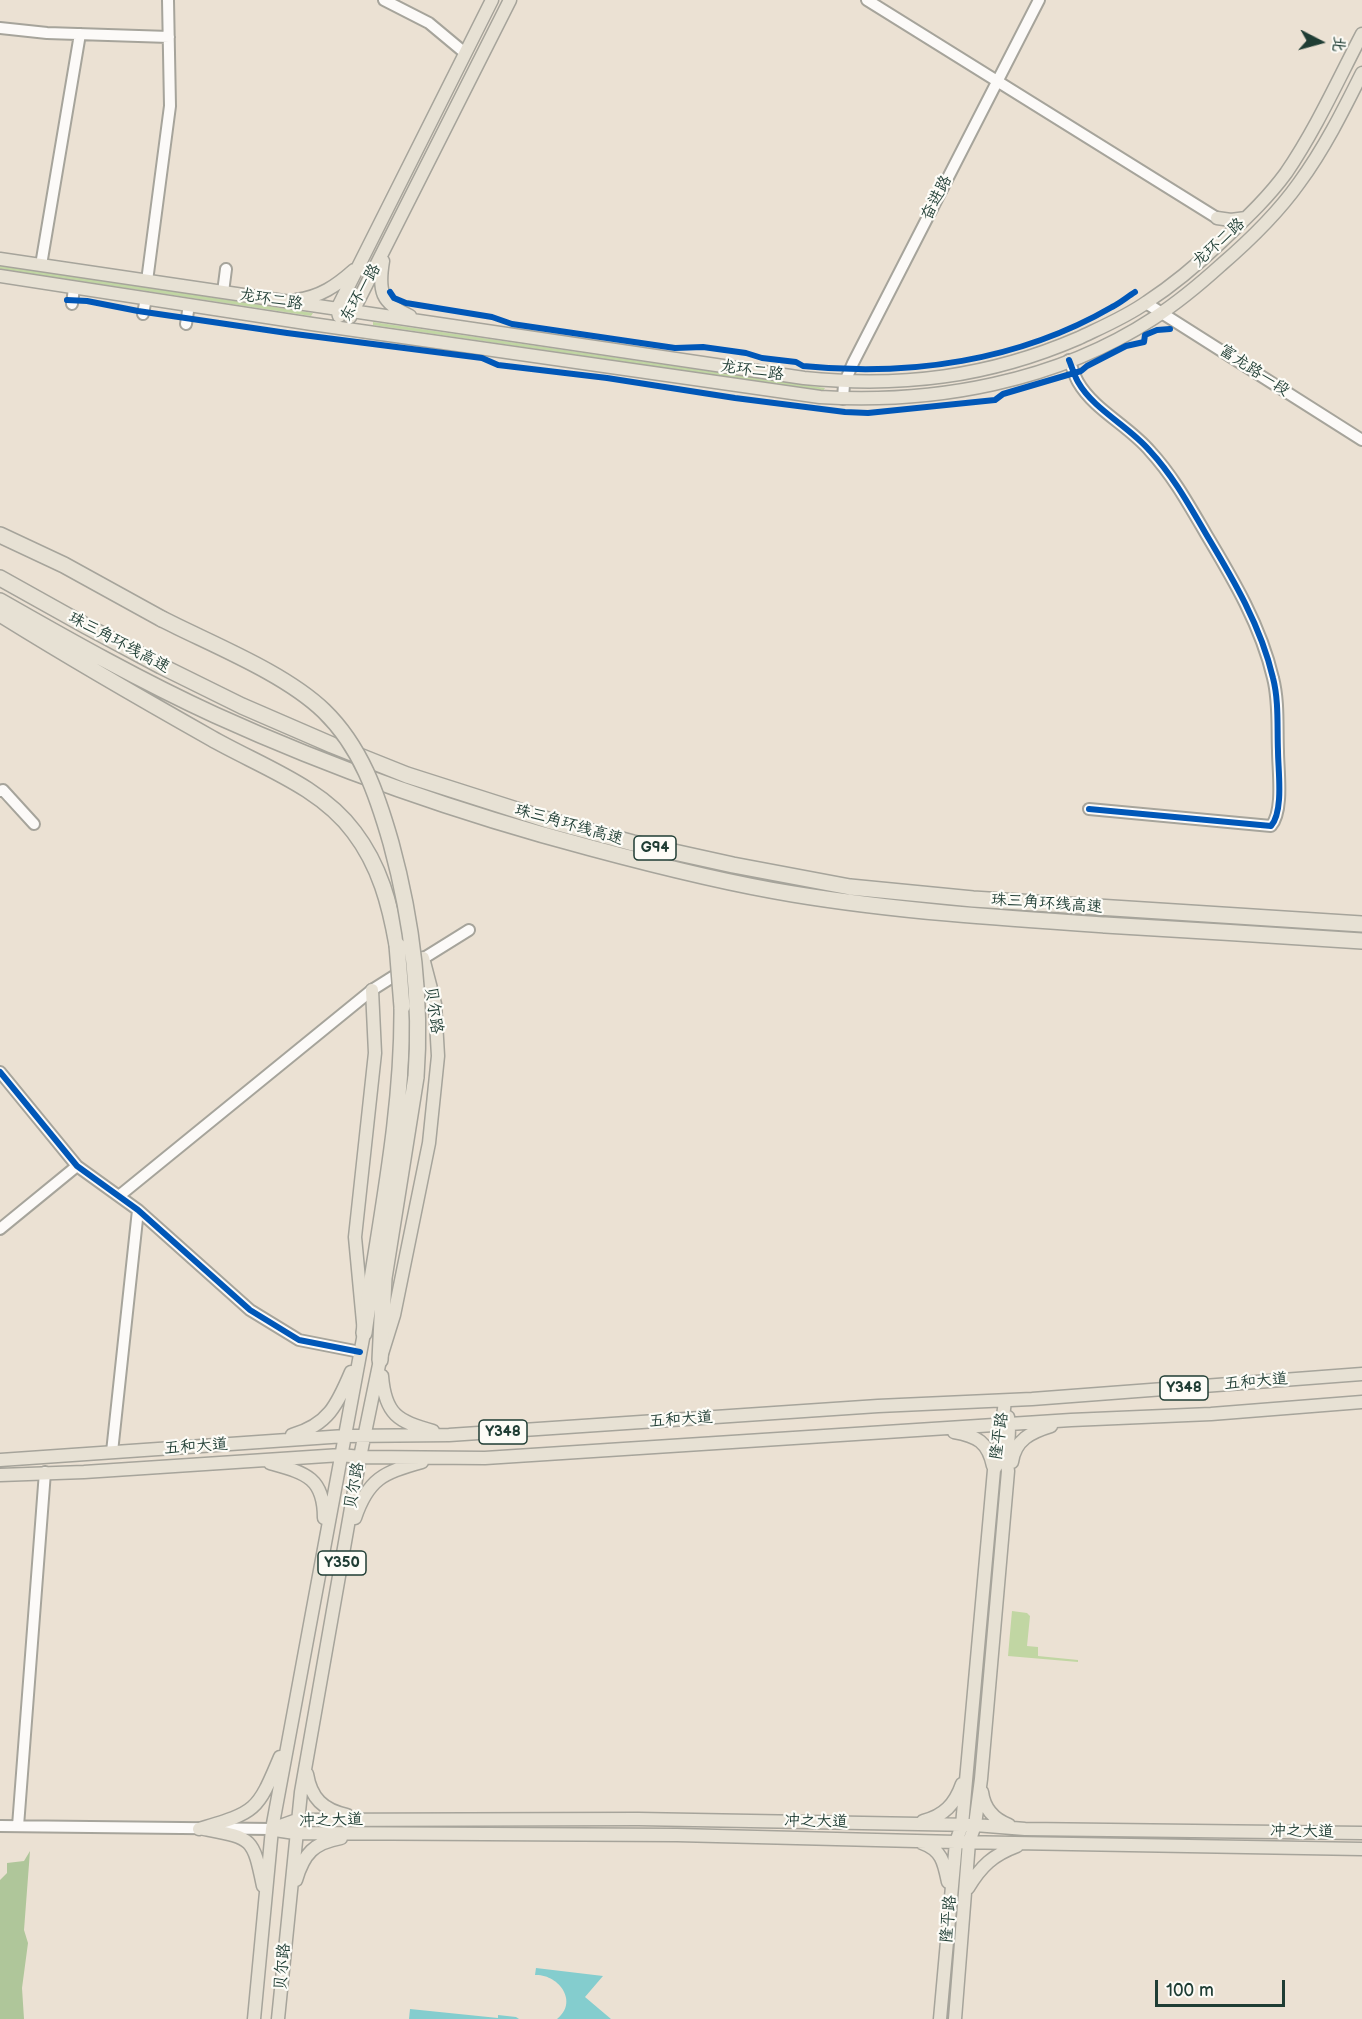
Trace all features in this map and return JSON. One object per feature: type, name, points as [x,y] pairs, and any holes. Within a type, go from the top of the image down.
[{"type":"highway","points":[[0,534],[64,565],[162,620],[261,669],[301,692],[324,711],[344,733],[374,789],[397,865],[413,944],[419,1037],[416,1077],[384,1278],[380,1360]]},
{"type":"highway","name":"珠三角环线高速","points":[[0,578],[161,666],[243,706],[332,745],[407,775],[551,821],[633,843],[733,866],[850,886],[985,900],[1362,924]]},
{"type":"highway","name":"珠三角环线高速","points":[[0,601],[82,647],[203,709],[336,766],[468,813],[642,862],[782,892],[851,903],[940,913],[1362,941]]},
{"type":"highway","points":[[0,614],[193,728],[311,792],[354,831],[373,861],[384,887],[397,945],[402,1006],[394,1131],[364,1333]]},
{"type":"main road","name":"东环一路","points":[[343,328],[337,309],[492,0]]},
{"type":"main road","name":"东环一路","points":[[343,328],[388,244],[510,0]]},
{"type":"main road","name":"龙环二路","points":[[0,259],[784,376],[894,382],[945,378],[1020,360],[1089,333],[1146,303],[1179,278],[1260,205],[1285,174],[1308,137],[1362,34]]},
{"type":"main road","name":"龙环二路","points":[[0,276],[764,390],[843,399],[915,397],[960,392],[1022,377],[1069,360],[1124,335],[1162,313],[1212,274],[1274,214],[1299,184],[1321,149],[1362,73]]},
{"type":"main road","points":[[1223,240],[1217,218],[1238,220],[1246,218]]},
{"type":"main road","points":[[388,244],[382,271],[383,296],[399,311],[428,323]]},
{"type":"main road","points":[[283,301],[302,300],[328,291],[345,278],[362,260]]},
{"type":"main road","name":"贝尔路","points":[[278,2019],[297,1820],[305,1767],[360,1457],[366,1437],[380,1360],[394,1315],[429,1143],[438,1056],[435,1004],[423,958]]},
{"type":"main road","name":"贝尔路","points":[[254,2019],[272,1830],[364,1333],[355,1237],[375,1053],[372,990]]},
{"type":"main road","points":[[270,1442],[305,1432],[332,1412],[360,1352]]},
{"type":"main road","points":[[380,1360],[383,1391],[389,1409],[409,1425],[448,1435]]},
{"type":"main road","name":"五和大道","points":[[0,1460],[345,1436],[448,1435],[878,1406],[1005,1401],[1362,1374]]},
{"type":"main road","name":"隆平路","points":[[955,2019],[969,1842],[975,1825],[981,1779],[1008,1471],[1005,1401]]},
{"type":"main road","name":"五和大道","points":[[0,1475],[84,1472],[341,1455],[485,1458],[1071,1420],[1211,1414],[1362,1402]]},
{"type":"main road","points":[[1008,1471],[1017,1447],[1025,1437],[1044,1428],[1071,1420]]},
{"type":"main road","name":"隆平路","points":[[940,2019],[956,1842],[962,1825],[968,1766],[994,1470],[1005,1425]]},
{"type":"main road","points":[[940,1429],[965,1434],[982,1442],[990,1452],[994,1470]]},
{"type":"main road","points":[[344,1550],[359,1506],[375,1480],[390,1471],[439,1458]]},
{"type":"main road","points":[[260,1460],[293,1469],[313,1479],[324,1506],[325,1541]]},
{"type":"main road","points":[[199,1828],[236,1818],[249,1811],[260,1800],[266,1791],[288,1737]]},
{"type":"main road","points":[[901,1824],[926,1821],[951,1807],[968,1766]]},
{"type":"main road","points":[[305,1767],[308,1785],[318,1802],[333,1812],[372,1820]]},
{"type":"main road","points":[[981,1779],[983,1802],[989,1812],[1006,1824],[1025,1828]]},
{"type":"main road","name":"冲之大道","points":[[272,1830],[297,1820],[638,1819],[1362,1833]]},
{"type":"main road","points":[[199,1828],[233,1834],[253,1847],[265,1899]]},
{"type":"main road","name":"冲之大道","points":[[272,1830],[296,1833],[677,1835],[1023,1844],[1362,1849]]},
{"type":"main road","points":[[289,1904],[305,1857],[316,1846],[327,1841],[368,1834]]},
{"type":"main road","points":[[902,1841],[924,1844],[936,1850],[944,1860],[951,1898]]},
{"type":"main road","points":[[965,1893],[976,1875],[991,1858],[1000,1852],[1023,1844]]},
{"type":"street","points":[[147,281],[170,106],[168,0]]},
{"type":"street","points":[[384,0],[429,23],[465,52]]},
{"type":"street","points":[[867,0],[1217,218]]},
{"type":"street","name":"奋进路","points":[[843,399],[845,381],[1038,0]]},
{"type":"street","points":[[0,28],[169,38]]},
{"type":"street","points":[[41,265],[80,34]]},
{"type":"street","points":[[222,292],[226,269]]},
{"type":"street","points":[[72,304],[74,288]]},
{"type":"street","points":[[143,314],[146,298]]},
{"type":"street","name":"富龙路一段","points":[[1146,303],[1362,440]]},
{"type":"street","points":[[186,324],[189,304]]},
{"type":"street","points":[[1069,360],[1078,383],[1148,447],[1161,463],[1181,490],[1222,561],[1255,625],[1268,658],[1274,679],[1277,730],[1278,796],[1275,821],[1270,826],[1089,809]]},
{"type":"street","points":[[0,792],[3,790],[34,824]]},
{"type":"street","points":[[119,1196],[372,990],[469,930]]},
{"type":"street","points":[[0,1072],[77,1166],[138,1210],[250,1310],[299,1340],[360,1352]]},
{"type":"street","points":[[0,1229],[77,1166]]},
{"type":"street","points":[[112,1452],[138,1210]]},
{"type":"street","points":[[18,1826],[45,1472]]},
{"type":"street","name":"冲之大道","points":[[0,1826],[272,1830]]},
{"type":"green space","points":[[0,265],[313,313],[311,316],[0,269]]},
{"type":"green space","points":[[373,322],[825,388],[823,391],[373,325]]},
{"type":"green space","points":[[1012,1611],[1027,1613],[1030,1616],[1027,1646],[1038,1647],[1038,1656],[1078,1660],[1078,1662],[1008,1656]]},
{"type":"green space","points":[[30,1851],[24,1930],[28,1943],[22,1988],[24,2019],[0,2019],[0,1880],[7,1873],[7,1863],[24,1861]]},
{"type":"water","points":[[536,1968],[603,1976],[585,1997],[611,2019],[557,2019],[566,2005],[566,1997],[563,1990],[552,1979],[535,1975]]},
{"type":"water","points":[[410,2009],[498,2018],[498,2015],[519,2019],[409,2019]]},
{"type":"cycle path","points":[[390,292],[394,298],[406,303],[492,317],[512,324],[675,348],[703,347],[796,362],[803,366],[843,369],[922,366],[962,361],[1001,352],[1039,341],[1076,325],[1135,292]]},
{"type":"cycle path","points":[[67,300],[87,301],[138,311],[287,333],[482,358],[498,365],[607,378],[735,398],[868,413],[995,400],[1003,394],[1081,371],[1126,346],[1144,342],[1145,335],[1157,330],[1170,329]]},
{"type":"cycle path","points":[[1069,360],[1085,392],[1102,410],[1142,442],[1166,470],[1216,551],[1254,621],[1273,678],[1277,714],[1279,801],[1278,811],[1271,826],[1089,809]]},
{"type":"cycle path","points":[[0,1072],[77,1166],[138,1210],[250,1310],[299,1340],[360,1352]]}]
